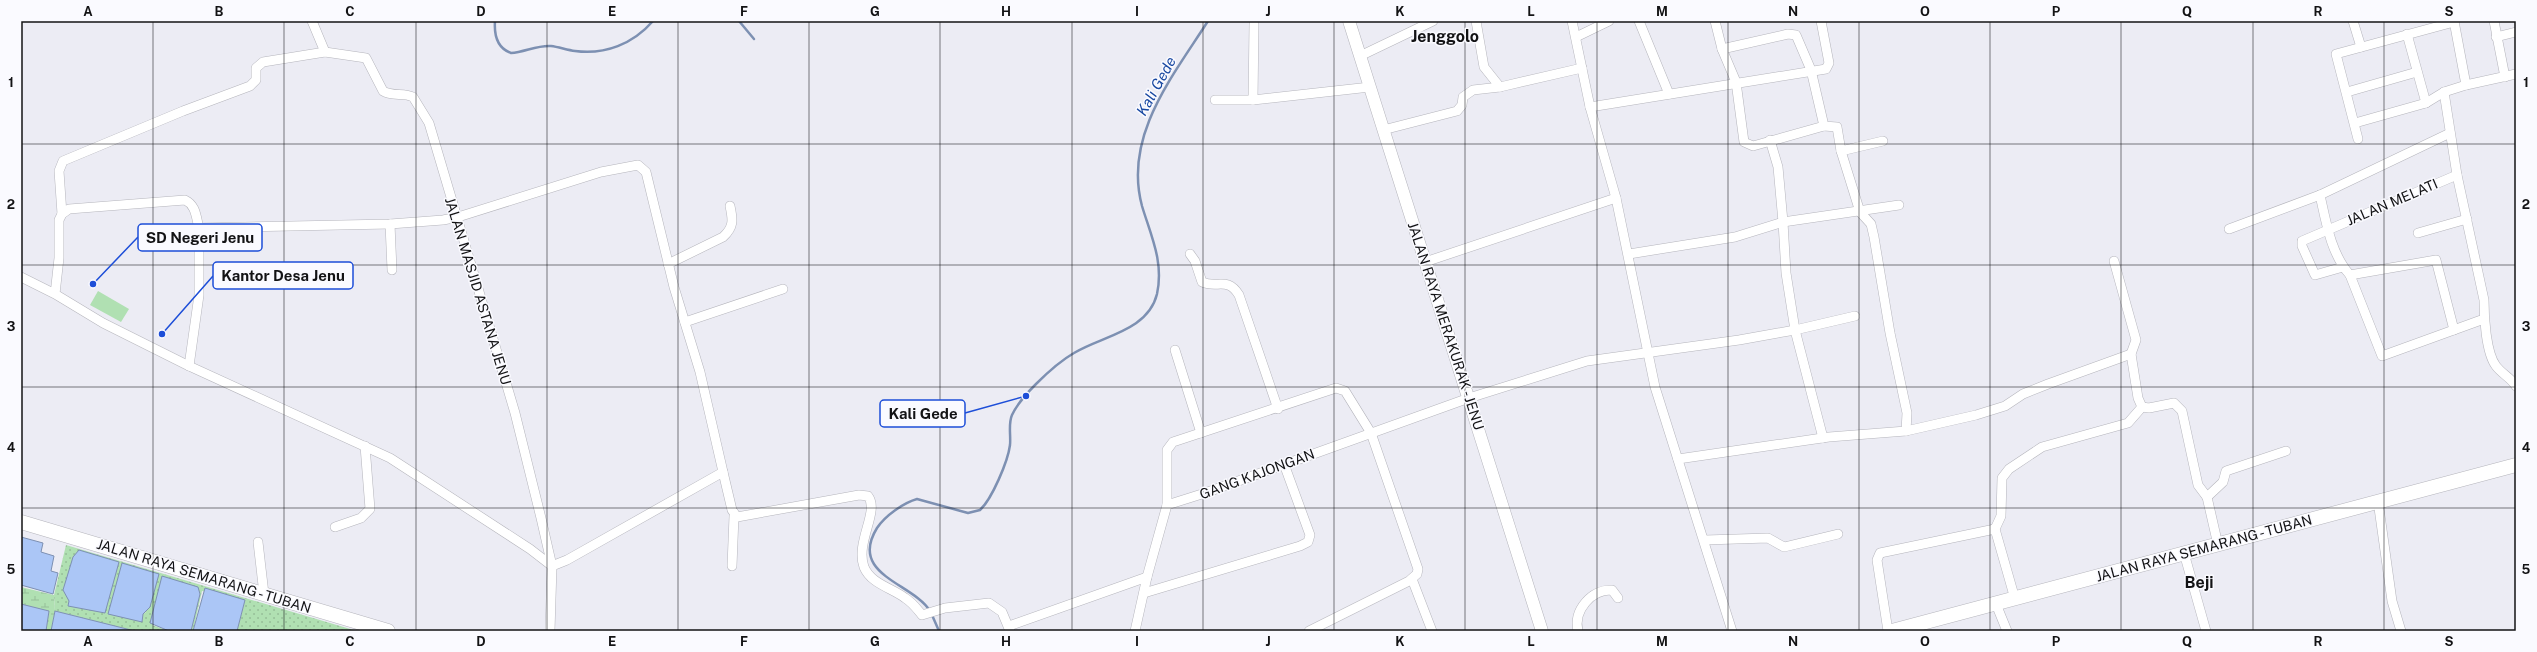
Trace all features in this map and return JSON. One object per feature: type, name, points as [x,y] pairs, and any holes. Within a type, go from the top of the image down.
[{"type":"highway","name":"JALAN RAYA SEMARANG - TUBAN","points":[[1892,631],[2516,465]]},
{"type":"highway","name":"JALAN RAYA SEMARANG - TUBAN","points":[[21,522],[388,631]]},
{"type":"main road","name":"JALAN RAYA MERAKURAK - JENU","points":[[1349,21],[1542,631]]},
{"type":"street","points":[[62,214],[59,171],[63,161],[183,111],[250,86],[256,80],[256,68],[263,62],[325,52],[312,21]]},
{"type":"street","points":[[1360,56],[1433,21]]},
{"type":"street","points":[[1476,21],[1484,67],[1500,87]]},
{"type":"street","points":[[1572,21],[1590,107],[1616,198],[1629,254],[1647,352],[1663,414],[1705,540],[1732,631]]},
{"type":"street","points":[[1576,37],[1609,21]]},
{"type":"street","points":[[1639,21],[1669,94]]},
{"type":"street","points":[[1715,21],[1722,49],[1736,82],[1744,142],[1753,146],[1824,126],[1837,127],[1841,151],[1860,212],[1871,224],[1874,237],[1890,333],[1907,413],[1906,431]]},
{"type":"street","points":[[1590,107],[1829,66],[1821,21]]},
{"type":"street","points":[[2353,21],[2361,47]]},
{"type":"street","points":[[2358,139],[2336,54],[2454,21],[2466,85]]},
{"type":"street","points":[[2494,21],[2505,77]]},
{"type":"street","points":[[1253,100],[1254,24]]},
{"type":"street","points":[[2496,37],[2516,32]]},
{"type":"street","points":[[1722,49],[1793,33],[1799,38],[1812,70],[1824,126]]},
{"type":"street","points":[[2407,34],[2426,103]]},
{"type":"street","name":"JALAN MASJID ASTANA JENU","points":[[325,52],[366,58],[385,93],[413,96],[429,123],[442,173],[458,217],[515,413],[552,566],[550,631]]},
{"type":"street","points":[[1384,130],[1457,111],[1462,105],[1463,97],[1473,90],[1500,87],[1582,68]]},
{"type":"street","points":[[2346,92],[2417,72]]},
{"type":"street","points":[[2355,123],[2426,103],[2444,92],[2466,85],[2516,74]]},
{"type":"street","points":[[1215,100],[1253,100],[1370,87]]},
{"type":"street","points":[[2444,92],[2457,175],[2484,300],[2484,319],[2491,358],[2496,366],[2516,386]]},
{"type":"street","points":[[2229,229],[2320,195],[2450,133]]},
{"type":"street","points":[[1770,140],[1777,162],[1786,273],[1795,330],[1823,438]]},
{"type":"street","points":[[1841,151],[1882,141]]},
{"type":"street","points":[[199,228],[420,223],[458,217],[601,172],[638,165],[646,172],[668,264],[685,322],[734,516],[732,566]]},
{"type":"street","name":"JALAN MELATI","points":[[2343,267],[2315,275],[2302,246],[2302,240],[2457,175]]},
{"type":"street","points":[[2320,195],[2328,230],[2343,267],[2350,275],[2382,356],[2484,319]]},
{"type":"street","points":[[1425,262],[1616,198]]},
{"type":"street","points":[[55,294],[59,258],[59,220],[62,214],[69,209],[185,200],[190,202],[194,209],[199,228],[199,295],[188,366]]},
{"type":"street","points":[[1629,254],[1735,237],[1783,222],[1860,212],[1899,205]]},
{"type":"street","points":[[668,264],[723,237],[730,231],[733,226],[730,206]]},
{"type":"street","points":[[2418,233],[2467,219]]},
{"type":"street","points":[[390,224],[392,270]]},
{"type":"street","points":[[1190,254],[1195,261],[1202,282],[1228,284],[1234,287],[1239,295],[1278,408]]},
{"type":"street","points":[[2350,275],[2436,260],[2454,330]]},
{"type":"street","points":[[2114,261],[2136,340],[2131,354],[2138,398],[2142,406],[2148,408],[2174,403],[2179,406],[2198,486],[2207,497],[2218,545]]},
{"type":"street","points":[[21,277],[55,294],[103,323],[188,366],[365,446],[406,467],[552,566],[567,560],[723,472]]},
{"type":"street","points":[[685,322],[783,289]]},
{"type":"street","name":"GANG KAJONGAN","points":[[1167,505],[1469,398],[1587,361],[1795,330],[1855,316]]},
{"type":"street","points":[[1175,350],[1201,433]]},
{"type":"street","points":[[1678,459],[1823,438],[1906,431],[1976,415],[2005,406],[2024,394],[2042,386],[2131,354]]},
{"type":"street","points":[[1135,631],[1147,577],[1167,505],[1167,450],[1173,442],[1340,388],[1345,390],[1371,433],[1418,569],[1412,579],[1309,631]]},
{"type":"street","points":[[2015,599],[1995,529],[2001,516],[2002,478],[2009,469],[2042,447],[2128,423],[2142,406]]},
{"type":"street","points":[[335,526],[361,518],[370,509],[365,446]]},
{"type":"street","points":[[2207,497],[2223,482],[2226,471],[2286,451]]},
{"type":"street","points":[[1144,593],[1300,546],[1308,542],[1310,535],[1284,464]]},
{"type":"street","points":[[734,516],[739,517],[859,495],[868,496],[873,505],[863,539],[861,554],[864,567],[875,581],[905,598],[925,615],[937,610],[989,603],[1002,612],[1010,628],[1147,577]]},
{"type":"street","points":[[2378,501],[2392,601],[2401,631]]},
{"type":"street","points":[[1888,631],[1877,556],[1880,553],[1995,529]]},
{"type":"street","points":[[1705,540],[1768,538],[1784,546],[1838,534]]},
{"type":"street","points":[[258,542],[264,594]]},
{"type":"street","points":[[2184,553],[2206,631]]},
{"type":"street","points":[[1412,579],[1432,631]]},
{"type":"street","points":[[1578,631],[1577,620],[1590,596],[1600,591],[1612,590],[1618,598]]},
{"type":"street","points":[[1996,604],[2007,631]]},
{"type":"green space","points":[[98,291],[129,309],[121,322],[90,305]]},
{"type":"green space","points":[[66,545],[357,631],[237,631],[245,600],[202,591],[193,631],[191,631],[200,594],[152,625],[169,631],[135,631],[55,611],[54,595]],"holes":[[[122,563],[146,612],[143,614],[142,622]]]},
{"type":"green space","points":[[21,587],[54,595],[55,611],[51,631],[46,631],[49,611],[21,604]]},
{"type":"water","points":[[21,537],[43,543],[41,552],[54,556],[51,571],[58,573],[53,594],[21,585]]},
{"type":"water","points":[[79,550],[119,562],[105,613],[68,606],[69,601],[63,590],[73,557]]},
{"type":"water","points":[[122,563],[159,574],[150,607],[143,614],[142,622],[108,614]]},
{"type":"water","points":[[162,576],[198,587],[200,594],[191,631],[169,631],[150,623]]},
{"type":"water","points":[[205,588],[245,600],[237,631],[193,631]]},
{"type":"water","points":[[21,604],[49,611],[46,631],[21,631]]},
{"type":"water","points":[[55,611],[135,631],[51,631]]},
{"type":"waterway","points":[[495,21],[497,40],[502,48],[511,53],[546,46],[586,52],[608,49],[627,42],[637,36],[653,21]]},
{"type":"waterway","points":[[739,21],[754,39]]},
{"type":"waterway","name":"Kali Gede","points":[[930,611],[922,601],[886,577],[877,568],[871,557],[870,544],[877,528],[880,523],[895,510],[917,499],[968,513],[980,510],[985,505],[1003,470],[1009,452],[1011,418],[1026,394],[1054,367],[1074,353],[1123,331],[1144,316],[1152,306],[1157,294],[1159,271],[1156,249],[1142,206],[1138,180],[1139,155],[1145,131],[1155,108],[1180,63],[1208,21]]},
{"type":"waterway","name":"Kali Gede","points":[[932,615],[939,631]]},
{"type":"place","name":"SD Negeri Jenu","points":[[93,284]]},
{"type":"place","name":"Kantor Desa Jenu","points":[[162,334]]},
{"type":"place","name":"Kali Gede","points":[[1026,396]]},
{"type":"district","name":"Jenggolo","points":[[1445,36]]},
{"type":"district","name":"Beji","points":[[2199,582]]}]
